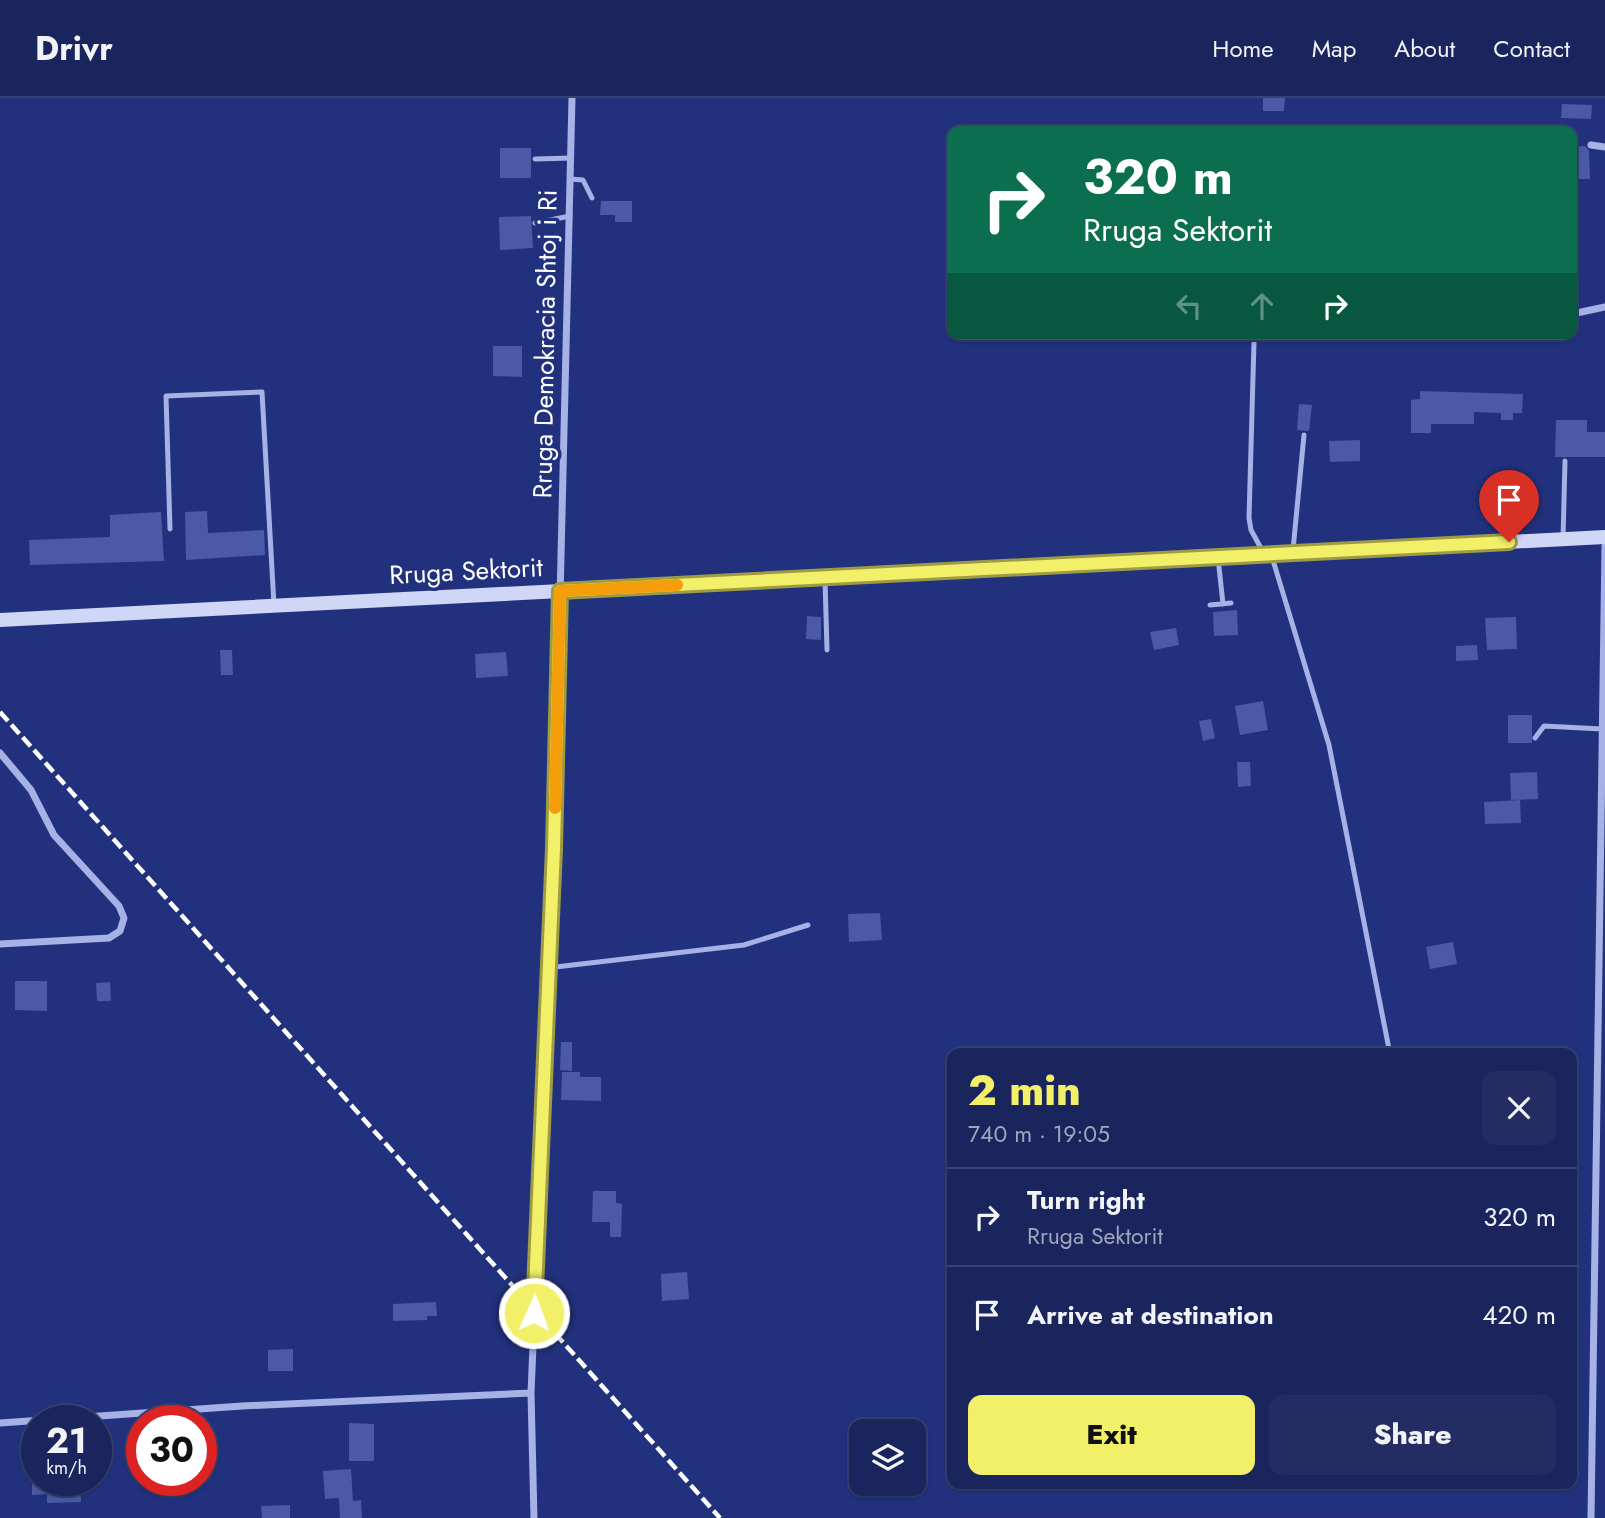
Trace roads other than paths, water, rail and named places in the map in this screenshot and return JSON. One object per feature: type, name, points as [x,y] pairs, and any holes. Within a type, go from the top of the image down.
[{"type":"street","name":"Rruga Demokracia Shtoj i Ri","points":[[534,1518],[531,1393],[560,591],[572,98]]},
{"type":"street","points":[[1591,145],[1605,148]]},
{"type":"street","points":[[1577,313],[1605,307]]},
{"type":"street","name":"Rruga Sektorit","points":[[0,620],[1605,537]]},
{"type":"street","points":[[1591,1518],[1605,546]]},
{"type":"street","points":[[0,753],[31,790],[54,835],[119,905],[124,918],[120,931],[109,939],[0,944]]},
{"type":"street","points":[[0,1423],[242,1406],[531,1393]]},
{"type":"lane","points":[[535,159],[571,158]]},
{"type":"lane","points":[[570,179],[583,180],[592,198]]},
{"type":"lane","points":[[535,223],[569,216]]},
{"type":"lane","points":[[1254,342],[1249,517],[1251,530],[1268,555],[1329,745],[1389,1048]]},
{"type":"lane","points":[[170,528],[166,396],[262,392],[274,606]]},
{"type":"lane","points":[[1293,553],[1304,435]]},
{"type":"lane","points":[[1563,540],[1565,461]]},
{"type":"lane","points":[[1218,557],[1223,604]]},
{"type":"lane","points":[[825,577],[827,650]]},
{"type":"lane","points":[[1210,605],[1231,603]]},
{"type":"lane","points":[[1535,738],[1544,726],[1602,729]]},
{"type":"lane","points":[[547,968],[744,945],[808,925]]},
{"type":"lane","points":[[1595,1116],[1605,1116]]},
{"type":"railway","points":[[0,712],[720,1518]]}]
